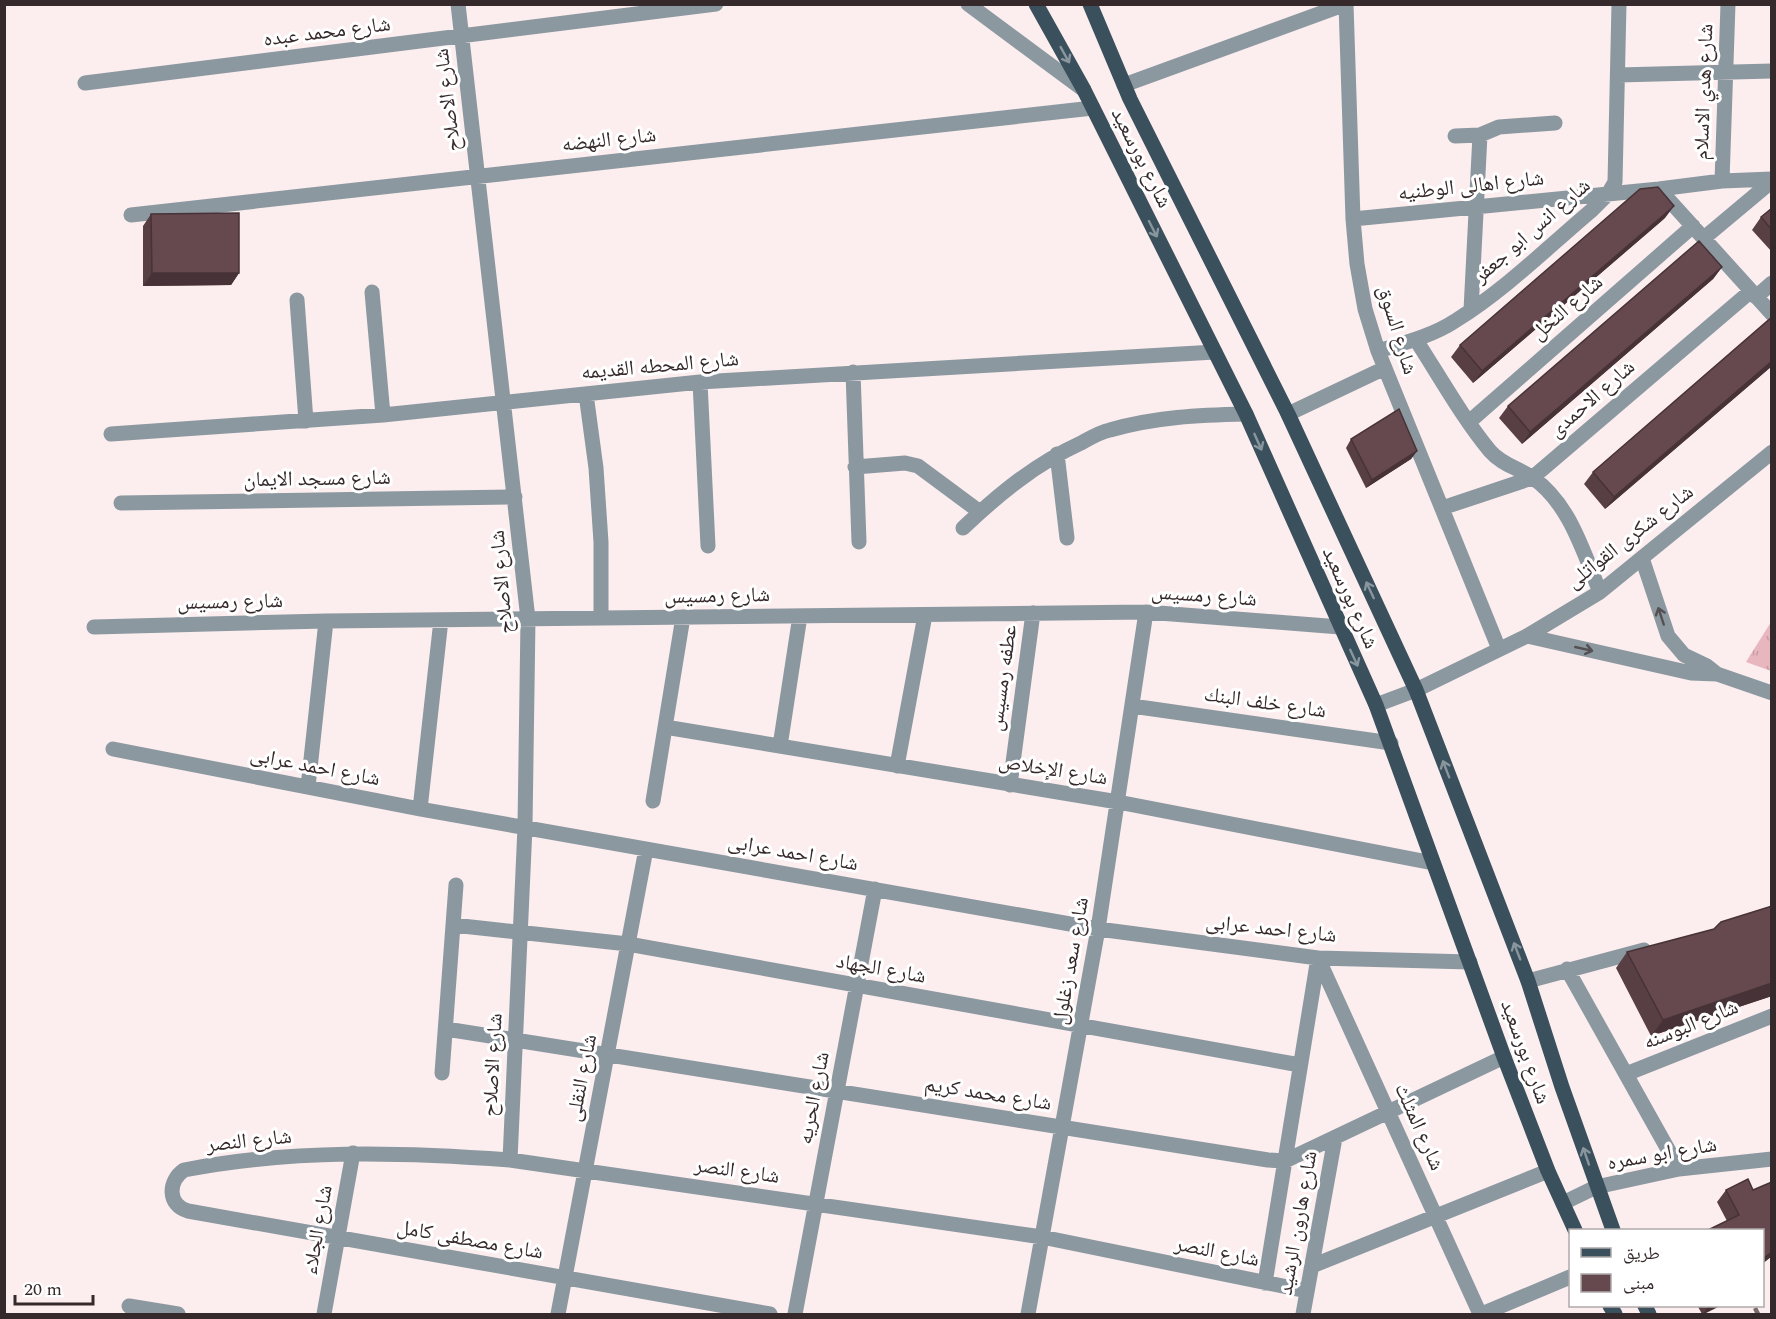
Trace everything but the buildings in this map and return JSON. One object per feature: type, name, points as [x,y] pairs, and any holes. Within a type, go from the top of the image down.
[{"type":"main road","name":"شارع بورسعيد","points":[[1036,4],[1084,90],[1246,414],[1376,705],[1504,1058],[1548,1171],[1575,1229]]},
{"type":"main road","name":"شارع بورسعيد","points":[[1090,4],[1124,85],[1288,414],[1416,690],[1528,981],[1596,1187],[1613,1229]]},
{"type":"street","name":"شارع الاصلاح","points":[[458,4],[528,619],[525,827],[510,1160]]},
{"type":"street","name":"شارع محمد عبده","points":[[86,83],[716,4]]},
{"type":"street","points":[[968,4],[1084,90]]},
{"type":"street","points":[[1124,85],[1346,4]]},
{"type":"street","name":"شارع السوق","points":[[1346,4],[1353,219],[1365,309],[1377,351],[1499,649]]},
{"type":"street","name":"شارع انس ابو جعفر","points":[[1377,351],[1416,340],[1454,322],[1506,283],[1608,194],[1615,182],[1619,4]]},
{"type":"street","name":"شارع هدي الاسلام","points":[[1722,181],[1728,4]]},
{"type":"street","points":[[1618,75],[1772,71]]},
{"type":"street","name":"شارع النهضه","points":[[131,215],[1093,108]]},
{"type":"street","points":[[1455,136],[1480,135],[1499,127],[1555,123]]},
{"type":"street","points":[[1471,309],[1480,135]]},
{"type":"street","points":[[1704,238],[1772,180]]},
{"type":"street","name":"شارع اهالى الوطنيه","points":[[1353,219],[1722,181],[1772,180]]},
{"type":"street","points":[[1659,189],[1772,314]]},
{"type":"street","name":"شارع النخل","points":[[1469,422],[1693,226]]},
{"type":"street","name":"شارع الاحمدى","points":[[1442,508],[1532,478],[1754,294],[1772,283]]},
{"type":"street","points":[[372,292],[383,415]]},
{"type":"street","points":[[297,300],[306,421]]},
{"type":"street","points":[[1416,340],[1492,453],[1512,469],[1532,478],[1568,517],[1600,592]]},
{"type":"street","name":"شارع المحطه القديمه","points":[[111,434],[383,415],[700,382],[1215,352]]},
{"type":"street","points":[[1288,414],[1384,368]]},
{"type":"street","points":[[853,372],[858,542]]},
{"type":"street","points":[[700,382],[708,546]]},
{"type":"street","points":[[586,394],[596,468],[601,542],[602,618]]},
{"type":"street","points":[[963,528],[1007,488],[1057,454],[1107,430],[1152,420],[1193,415],[1246,414]]},
{"type":"street","name":"شارع شكرى القواتلى","points":[[1376,705],[1416,690],[1527,636],[1600,592],[1772,452]]},
{"type":"street","points":[[1057,454],[1067,538]]},
{"type":"street","points":[[855,467],[905,463],[918,466],[980,512]]},
{"type":"street","name":"شارع مسجد الايمان","points":[[121,503],[514,496]]},
{"type":"street","points":[[1642,558],[1668,636],[1675,646],[1717,674],[1772,693]]},
{"type":"street","name":"شارع رمسيس","points":[[94,627],[326,621],[1146,612],[1340,627]]},
{"type":"street","name":"شارع سعد زغلول","points":[[1028,1314],[1098,929],[1146,612]]},
{"type":"street","name":"عطفه رمسيس","points":[[1010,785],[1033,613]]},
{"type":"street","points":[[897,766],[925,615]]},
{"type":"street","points":[[780,746],[800,616]]},
{"type":"street","points":[[653,801],[683,617]]},
{"type":"street","points":[[420,808],[441,620]]},
{"type":"street","points":[[308,787],[326,621]]},
{"type":"street","points":[[1527,636],[1691,673],[1717,674]]},
{"type":"street","name":"شارع خلف البنك","points":[[1132,706],[1391,743]]},
{"type":"street","name":"شارع الإخلاص","points":[[665,727],[1118,802],[1433,863]]},
{"type":"street","name":"شارع احمد عرابى","points":[[113,749],[420,808],[1098,929],[1318,958],[1470,963]]},
{"type":"street","name":"شارع النقلى","points":[[558,1314],[646,849]]},
{"type":"street","points":[[442,1073],[456,885]]},
{"type":"street","name":"شارع الحريه","points":[[795,1314],[875,889]]},
{"type":"street","name":"شارع الجهاد","points":[[453,925],[628,944],[1300,1065]]},
{"type":"street","points":[[1528,981],[1655,947]]},
{"type":"street","points":[[1265,1283],[1318,958]]},
{"type":"street","name":"شارع المثلث","points":[[1318,958],[1481,1314]]},
{"type":"street","points":[[1567,969],[1679,1169]]},
{"type":"street","name":"شارع البوسنه","points":[[1626,1074],[1772,1016]]},
{"type":"street","name":"شارع محمد كريم","points":[[446,1029],[1062,1128],[1285,1161]]},
{"type":"street","points":[[1285,1161],[1504,1058]]},
{"type":"street","name":"شارع هارون الرشيد","points":[[1303,1314],[1335,1138]]},
{"type":"street","name":"شارع النصر","points":[[172,1194],[175,1178],[184,1170],[261,1158],[353,1153],[427,1154],[510,1160],[1042,1237],[1307,1292]]},
{"type":"street","name":"شارع الجلاء","points":[[324,1314],[353,1153]]},
{"type":"street","name":"شارع ابو سمره","points":[[1563,1203],[1596,1187],[1679,1169],[1772,1159]]},
{"type":"street","points":[[1312,1266],[1548,1171]]},
{"type":"street","name":"شارع مصطفى كامل","points":[[172,1194],[177,1206],[188,1211],[770,1314]]},
{"type":"street","points":[[1481,1314],[1569,1277]]},
{"type":"street","points":[[129,1306],[178,1314]]},
{"type":"green space","points":[[1771,622],[1771,671],[1746,662]]},
{"type":"railway","points":[[1755,1308],[1758,1314]]}]
